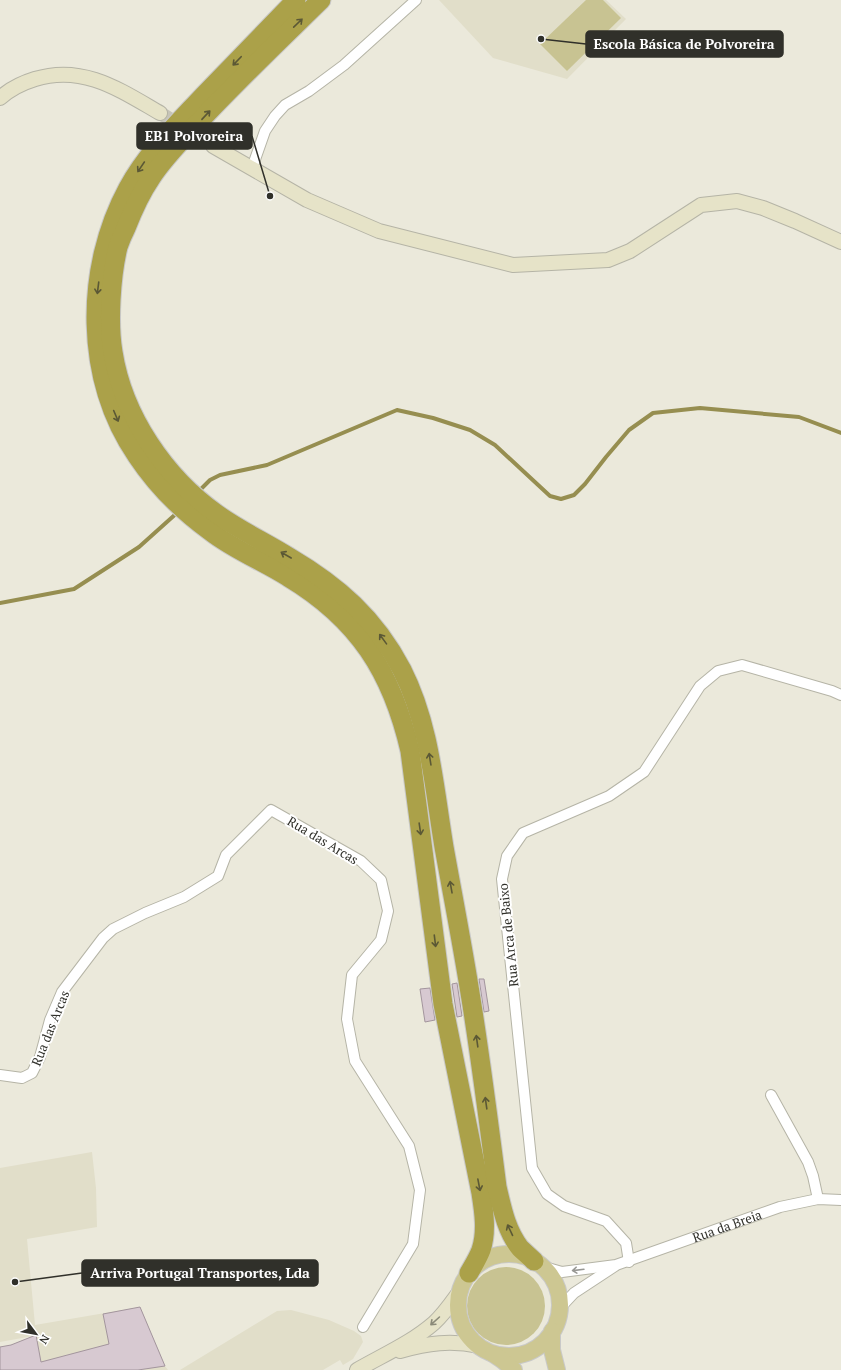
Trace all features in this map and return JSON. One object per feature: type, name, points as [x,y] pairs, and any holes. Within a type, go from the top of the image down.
[{"type":"highway","points":[[296,0],[162,139],[142,166],[125,193],[117,210],[101,264],[97,292],[96,320],[98,348],[102,375],[114,410],[132,448],[152,477],[170,498],[212,533],[310,590],[332,608],[351,627],[368,649],[383,672],[395,698],[404,724],[410,751],[443,1004],[481,1193],[484,1215],[485,1233],[481,1250],[469,1273]]},
{"type":"highway","points":[[264,33],[301,0]]},
{"type":"highway","points":[[321,0],[219,100],[175,148],[152,176],[136,202],[118,246],[110,308],[113,352],[120,382],[133,414],[160,458],[177,479],[197,499],[219,516],[311,570],[335,587],[374,627],[390,648],[403,671],[422,722],[429,750],[444,846],[471,997],[503,1214],[511,1233],[520,1248],[537,1263]]},
{"type":"main road","points":[[0,98],[5,93],[24,83],[46,76],[65,74],[86,77],[106,83],[160,113]]},
{"type":"main road","points":[[213,146],[306,200],[379,231],[513,265],[608,260],[630,251],[701,205],[737,201],[763,208],[841,242]]},
{"type":"main road","points":[[357,1370],[404,1345],[434,1323],[460,1291],[469,1273],[488,1259],[499,1255],[511,1254],[523,1256],[537,1263],[548,1272],[555,1285],[559,1299],[557,1320],[552,1331],[545,1340],[536,1348],[525,1353],[513,1356],[501,1355],[456,1342],[423,1345],[385,1356]]},
{"type":"main road","points":[[460,1291],[458,1304],[459,1316],[466,1333],[484,1349],[502,1360],[514,1370]]},
{"type":"main road","points":[[552,1331],[552,1350],[558,1370]]},
{"type":"street","points":[[252,168],[265,131],[275,116],[285,105],[309,91],[344,65],[416,0]]},
{"type":"street","name":"Rua Arca de Baixo","points":[[629,1262],[626,1243],[606,1221],[564,1206],[547,1194],[532,1168],[502,878],[507,856],[523,833],[609,796],[644,772],[700,686],[718,671],[742,665],[832,691],[841,695]]},
{"type":"street","name":"Rua das Arcas","points":[[0,1075],[22,1078],[32,1073],[40,1057],[50,1020],[62,992],[103,938],[114,929],[145,913],[184,897],[218,876],[226,855],[271,810],[361,861],[381,880],[388,911],[380,940],[352,975],[347,1019],[355,1060],[409,1146],[420,1190],[413,1244],[363,1326]]},
{"type":"street","points":[[771,1095],[808,1162],[818,1199]]},
{"type":"street","name":"Rua da Breia","points":[[537,1263],[562,1272],[616,1265],[629,1262],[780,1207],[818,1199],[841,1200]]},
{"type":"street","name":"Rua da Breia","points":[[559,1309],[574,1293],[616,1265]]},
{"type":"shaded area","points":[[439,0],[606,0],[626,19],[567,79],[493,58]]},
{"type":"shaded area","points":[[586,0],[603,0],[621,18],[567,71],[540,44]]},
{"type":"shaded area","points":[[92,1152],[96,1188],[97,1227],[27,1239],[35,1325],[140,1307],[168,1370],[0,1370],[0,1347],[11,1345],[33,1336],[0,1342],[0,1168]]},
{"type":"shaded area","points":[[506,1267],[521,1270],[528,1274],[538,1284],[542,1291],[545,1306],[542,1321],[538,1328],[528,1338],[521,1342],[506,1345],[491,1342],[484,1338],[474,1328],[470,1321],[467,1306],[470,1291],[474,1284],[484,1274],[491,1270]]},
{"type":"shaded area","points":[[291,1310],[329,1320],[354,1331],[361,1336],[363,1342],[353,1359],[343,1365],[340,1360],[323,1370],[180,1370],[277,1311]]},
{"type":"building","points":[[479,979],[484,979],[489,1011],[484,1012]]},
{"type":"building","points":[[457,983],[462,1016],[457,1017],[452,984]]},
{"type":"building","points":[[430,988],[435,1020],[425,1022],[420,989]]},
{"type":"building","points":[[140,1307],[165,1366],[138,1370],[0,1370],[0,1347],[11,1345],[36,1335],[41,1362],[109,1344],[103,1314]]},
{"type":"waterway","points":[[197,493],[210,480],[220,475],[267,465],[397,410],[433,418],[470,430],[495,445],[550,496],[561,499],[574,495],[585,484],[629,430],[653,413],[700,408],[799,417],[841,433]]},
{"type":"waterway","points":[[0,603],[74,589],[139,547],[178,512]]},
{"type":"tunnel","points":[[160,113],[213,146]]},
{"type":"place","name":"Escola Básica de Polvoreira","points":[[541,39]]},
{"type":"place","name":"EB1 Polvoreira","points":[[270,196]]},
{"type":"place","name":"Arriva Portugal Transportes, Lda","points":[[15,1282]]}]
